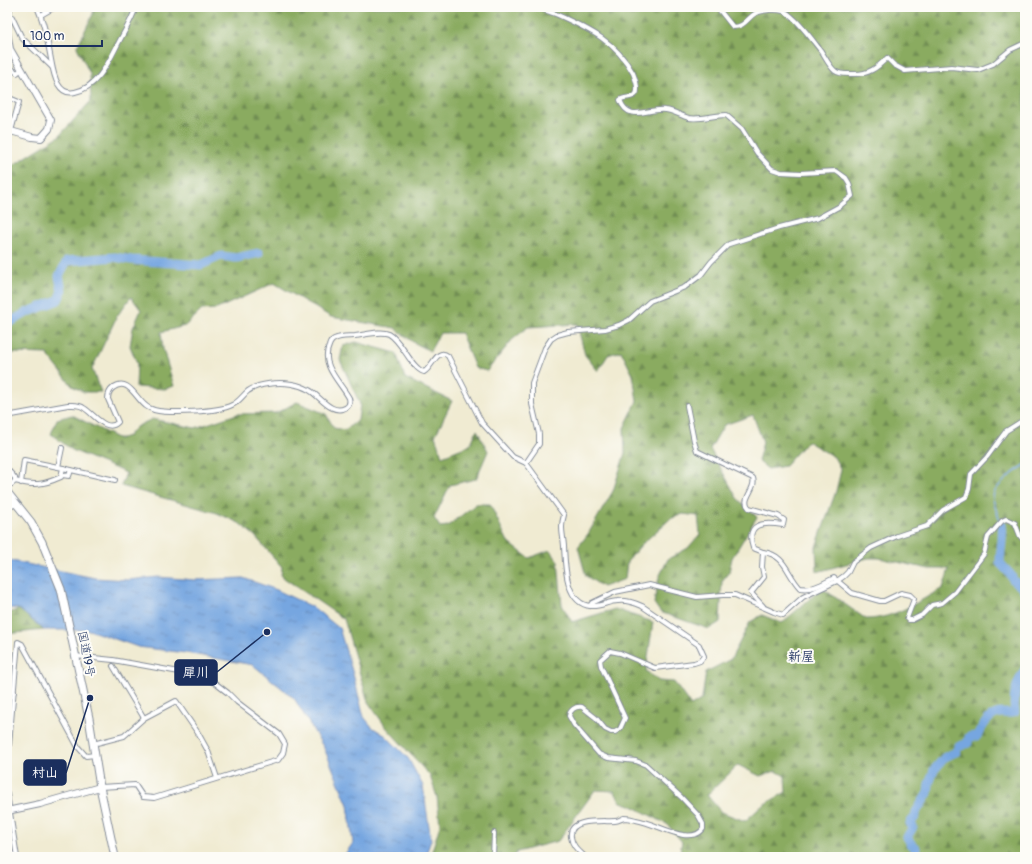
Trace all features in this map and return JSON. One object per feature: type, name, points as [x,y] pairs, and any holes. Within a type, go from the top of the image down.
[{"type":"highway","name":"国道19号","points":[[7,492],[31,522],[52,562],[62,589],[115,857]]},
{"type":"street","points":[[7,97],[19,102],[9,130],[32,137],[41,138],[49,129],[51,120],[10,49],[7,32],[9,7]]},
{"type":"street","points":[[37,7],[41,15],[58,85],[63,91],[70,93],[79,91],[91,84],[108,63],[130,22],[136,7]]},
{"type":"street","points":[[41,15],[55,7]]},
{"type":"street","points":[[526,463],[539,444],[539,434],[532,404],[532,383],[545,348],[551,339],[557,335],[568,332],[605,329],[619,325],[629,320],[650,301],[685,287],[701,275],[711,262],[729,244],[779,228],[818,218],[840,206],[852,196],[849,183],[846,178],[836,171],[801,173],[781,172],[772,169],[757,153],[742,129],[726,115],[690,118],[665,110],[636,113],[628,112],[620,100],[622,98],[634,96],[638,90],[634,76],[626,60],[602,37],[558,15],[537,7]]},
{"type":"street","points":[[717,7],[733,26],[737,27],[743,25],[762,11],[784,11],[790,15],[805,31],[835,71],[844,75],[868,73],[878,67],[887,58],[894,66],[905,71],[951,67],[978,70],[993,64],[1010,50],[1025,43]]},
{"type":"street","points":[[9,16],[12,17],[22,38],[53,67]]},
{"type":"street","points":[[7,65],[17,73],[22,69]]},
{"type":"street","points":[[7,414],[12,415],[77,404],[104,424],[114,426],[118,422],[108,396],[112,389],[120,385],[127,386],[133,391],[145,406],[164,412],[199,411],[230,406],[237,403],[252,389],[272,384],[292,384],[300,386],[310,390],[330,407],[343,409],[347,408],[350,402],[344,389],[331,371],[327,361],[330,343],[338,338],[384,333],[393,337],[420,370],[424,372],[439,355],[445,354],[448,356],[482,423],[513,457],[526,463],[564,515],[561,525],[568,582],[576,597],[590,606],[619,600],[634,602],[699,645],[704,656],[700,661],[689,664],[655,668],[620,653],[610,651],[600,660],[601,666],[625,718],[620,729],[615,732],[605,729],[596,718],[582,707],[578,707],[574,708],[570,712],[569,716],[574,725],[599,754],[608,758],[636,761],[646,765],[698,815],[703,824],[703,829],[698,834],[683,835],[637,820],[623,818],[615,821],[602,820],[580,824],[575,828],[571,836],[573,844],[585,857]]},
{"type":"street","points":[[687,406],[697,451],[753,478],[754,486],[746,500],[747,506],[749,508],[778,516],[784,520],[783,525],[763,523],[752,530],[750,540],[753,548],[763,552],[772,553],[782,560],[787,570],[800,588],[807,590],[814,588],[834,578],[852,593],[884,601],[901,593],[910,595],[914,599],[907,618],[912,620],[932,605],[942,604],[955,592],[984,554],[988,537],[1002,521],[1006,520],[1015,523],[1020,536],[1025,542]]},
{"type":"street","points":[[590,606],[592,603],[615,592],[650,585],[696,597],[723,594],[735,595],[774,612],[783,614],[804,597],[837,581],[848,572],[853,562],[872,548],[898,536],[927,526],[943,510],[966,497],[969,489],[971,474],[987,458],[1006,431],[1025,419]]},
{"type":"street","points":[[62,448],[60,467],[62,475]]},
{"type":"street","points":[[21,483],[24,460],[115,480]]},
{"type":"street","points":[[7,469],[15,478],[15,481]]},
{"type":"street","points":[[15,481],[36,485],[50,482],[61,477],[62,475],[69,476],[71,470]]},
{"type":"street","points":[[7,485],[12,484],[15,481]]},
{"type":"street","points":[[7,508],[17,504]]},
{"type":"street","points":[[763,552],[762,567],[764,577],[751,593],[764,608]]},
{"type":"street","points":[[7,768],[18,642],[22,644],[78,747],[86,756],[95,755]]},
{"type":"street","points":[[8,811],[100,787],[135,785],[143,796],[154,798],[278,760],[283,753],[285,744],[279,734],[215,683],[196,675],[75,653]]},
{"type":"street","points":[[113,666],[144,718]]},
{"type":"street","points":[[7,691],[14,692]]},
{"type":"street","points":[[93,744],[124,736],[144,718],[176,701],[198,733],[208,751],[217,778]]},
{"type":"street","points":[[7,794],[8,811],[17,857]]},
{"type":"street","points":[[492,857],[494,833]]},
{"type":"street","points":[[7,855],[12,857]]},
{"type":"green space","points":[[94,7],[1025,7],[1025,857],[679,857],[682,842],[667,824],[621,802],[614,791],[595,790],[558,841],[517,852],[513,857],[430,857],[440,825],[437,797],[430,776],[386,727],[368,702],[344,619],[281,576],[282,567],[255,536],[239,523],[217,513],[121,486],[126,473],[72,450],[51,434],[57,419],[72,415],[119,439],[128,436],[136,427],[152,419],[195,428],[237,414],[276,413],[297,402],[326,414],[334,428],[345,430],[358,420],[360,404],[340,360],[343,346],[356,342],[396,353],[405,378],[452,401],[435,436],[442,456],[470,445],[477,430],[488,451],[476,479],[450,485],[434,518],[440,527],[448,526],[476,504],[490,504],[508,542],[529,558],[550,550],[558,561],[562,605],[572,622],[615,609],[653,622],[646,671],[659,681],[674,682],[691,706],[702,699],[706,672],[731,659],[750,622],[762,615],[782,623],[822,588],[866,619],[886,616],[915,604],[943,588],[949,569],[929,569],[879,558],[868,558],[817,572],[816,547],[836,491],[841,470],[834,457],[807,441],[785,466],[768,469],[758,461],[763,442],[753,415],[724,425],[710,449],[737,498],[757,517],[732,558],[729,572],[722,581],[720,622],[709,629],[660,612],[654,603],[659,577],[668,559],[688,548],[700,534],[698,516],[683,514],[670,519],[641,545],[627,562],[625,579],[603,587],[586,576],[578,547],[588,534],[613,491],[625,453],[624,428],[637,401],[633,375],[621,351],[608,355],[598,371],[585,355],[577,324],[528,327],[512,340],[487,371],[475,368],[461,333],[440,333],[430,351],[413,342],[395,328],[331,317],[274,283],[217,309],[202,310],[185,326],[161,332],[163,349],[174,386],[165,389],[136,387],[137,363],[130,346],[133,328],[141,310],[131,297],[117,316],[92,369],[101,392],[84,392],[72,386],[47,354],[7,354],[7,169],[59,136],[91,101],[90,74],[77,47],[93,14]],"holes":[[[738,765],[760,776],[776,771],[785,776],[786,792],[763,805],[745,821],[721,812],[707,795]]]},
{"type":"green space","points":[[19,609],[44,630],[7,634],[7,614]]},
{"type":"water","points":[[7,560],[95,578],[127,580],[159,577],[195,580],[243,578],[277,590],[314,608],[339,628],[364,717],[372,727],[386,736],[408,758],[423,786],[431,840],[425,857],[343,857],[353,843],[348,805],[324,748],[294,698],[253,665],[186,653],[138,647],[89,630],[44,630],[19,609],[7,608]]},
{"type":"waterway","points":[[7,324],[26,313],[58,300],[62,291],[59,276],[67,261],[115,257],[131,260],[201,265],[221,256],[236,258],[259,253]]},
{"type":"waterway","points":[[1002,525],[994,505],[994,494],[996,489],[1006,479],[1025,465]]},
{"type":"waterway","points":[[1002,525],[1003,535],[1000,563],[1011,575],[1013,580],[1024,589],[1025,593]]},
{"type":"waterway","points":[[914,857],[916,848],[907,837],[913,827],[910,823],[916,816],[916,812],[928,793],[929,784],[934,770],[945,757],[956,752],[958,747],[968,743],[969,737],[977,736],[984,724],[993,715],[1015,712],[1014,700],[1016,689],[1025,669]]},
{"type":"place","name":"犀川","points":[[267,632]]},
{"type":"place","name":"村山","points":[[90,698]]},
{"type":"district","name":"新屋","points":[[801,657]]}]
